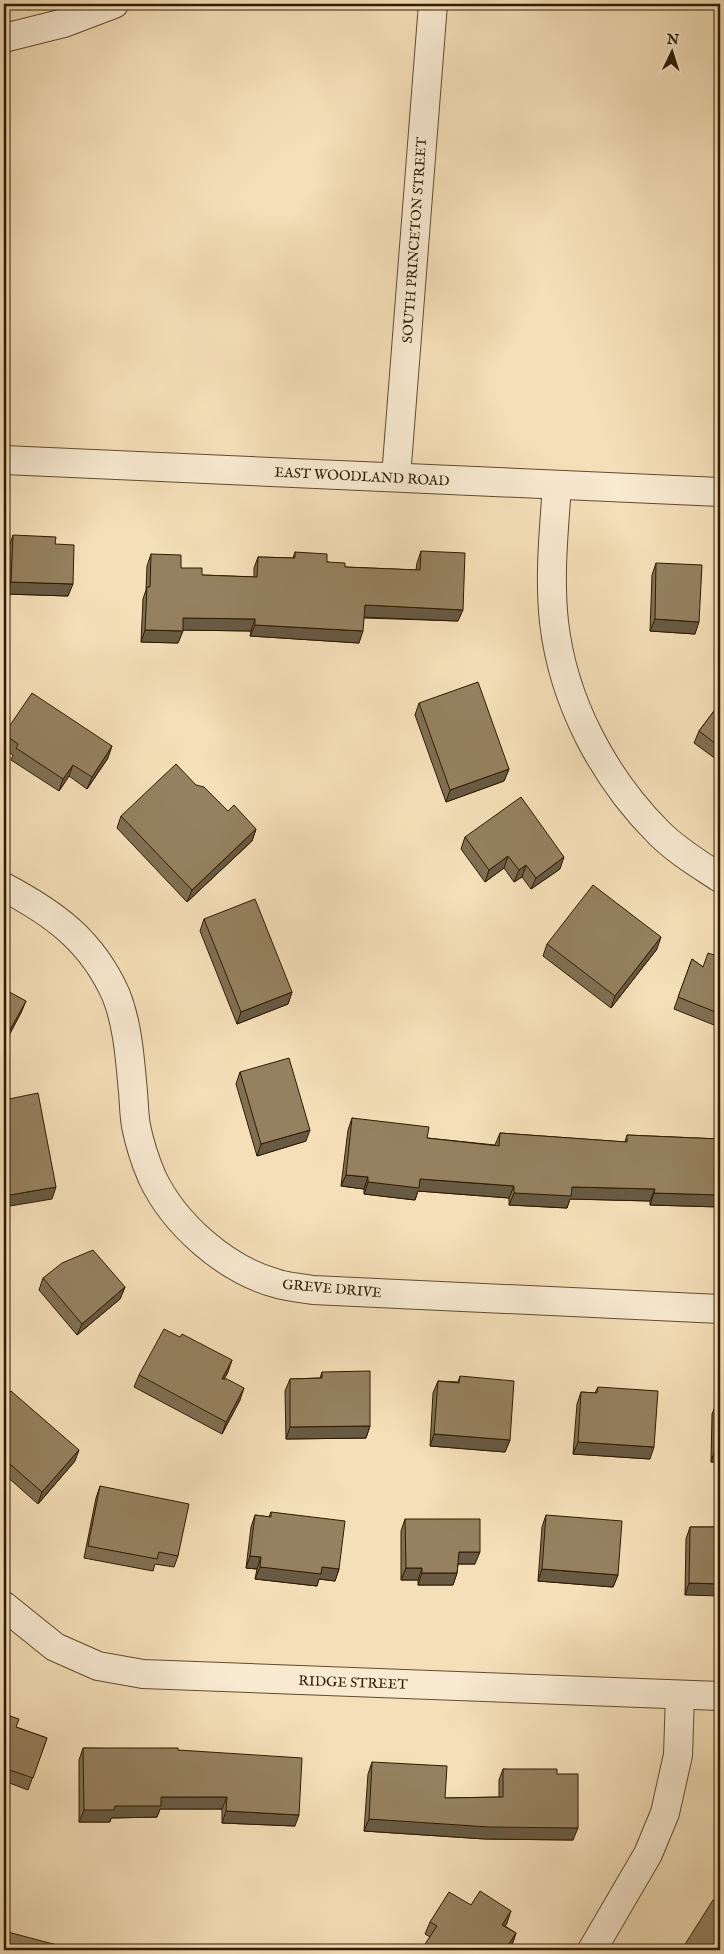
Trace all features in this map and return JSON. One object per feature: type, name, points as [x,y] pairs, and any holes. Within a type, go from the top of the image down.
[{"type":"street","points":[[4,38],[64,23],[114,4]]},
{"type":"street","name":"SOUTH PRINCETON STREET","points":[[396,477],[433,4]]},
{"type":"street","name":"EAST WOODLAND ROAD","points":[[4,460],[720,492]]},
{"type":"street","points":[[557,485],[552,568],[554,622],[564,670],[582,718],[605,765],[618,786],[659,832],[681,852],[720,878]]},
{"type":"street","name":"GREVE DRIVE","points":[[4,887],[37,905],[72,931],[89,950],[103,972],[116,995],[123,1018],[130,1062],[136,1126],[152,1177],[175,1214],[204,1243],[240,1269],[275,1283],[312,1290],[720,1309]]},
{"type":"street","name":"RIDGE STREET","points":[[4,1606],[54,1646],[98,1666],[143,1674],[720,1696]]},
{"type":"street","points":[[592,1950],[648,1854],[665,1813],[678,1755],[680,1695]]},
{"type":"building","points":[[13,535],[56,537],[55,544],[74,545],[73,584],[11,582]]},
{"type":"building","points":[[421,551],[465,553],[463,610],[365,605],[363,631],[255,625],[255,619],[183,618],[183,631],[145,630],[147,587],[150,587],[151,554],[181,555],[181,568],[202,568],[202,575],[257,577],[258,557],[295,558],[295,552],[327,554],[327,562],[345,563],[345,567],[420,570]]},
{"type":"building","points":[[656,563],[702,565],[699,622],[655,619]]},
{"type":"building","points":[[478,682],[509,769],[450,790],[419,703]]},
{"type":"building","points":[[32,693],[112,746],[92,777],[73,765],[63,779],[16,748],[18,744],[4,734]]},
{"type":"building","points":[[720,703],[720,747],[699,731]]},
{"type":"building","points":[[176,764],[196,785],[204,787],[228,811],[234,805],[256,829],[192,890],[121,816]]},
{"type":"building","points":[[521,797],[564,857],[536,878],[526,865],[519,870],[508,856],[489,870],[465,837]]},
{"type":"building","points":[[593,885],[661,937],[615,996],[547,944]]},
{"type":"building","points":[[255,899],[292,992],[241,1012],[204,919]]},
{"type":"building","points":[[708,953],[720,957],[720,1011],[718,1013],[678,997],[692,959],[703,967]]},
{"type":"building","points":[[4,989],[26,1001],[4,1041]]},
{"type":"building","points":[[289,1058],[310,1130],[261,1144],[240,1072]]},
{"type":"building","points":[[38,1093],[56,1187],[4,1196],[4,1100]]},
{"type":"building","points":[[352,1118],[429,1127],[427,1138],[499,1146],[500,1133],[627,1142],[627,1135],[720,1139],[720,1195],[654,1193],[655,1189],[572,1187],[571,1196],[514,1193],[514,1186],[420,1179],[419,1188],[368,1182],[368,1177],[346,1175]]},
{"type":"building","points":[[93,1250],[125,1287],[82,1324],[43,1278],[62,1263]]},
{"type":"building","points":[[164,1329],[180,1337],[182,1334],[232,1360],[222,1379],[227,1379],[244,1388],[226,1422],[139,1375]]},
{"type":"building","points":[[370,1371],[370,1426],[290,1427],[290,1379],[322,1378],[322,1372]]},
{"type":"building","points":[[460,1376],[514,1381],[510,1440],[434,1434],[438,1381],[459,1383]]},
{"type":"building","points":[[598,1387],[658,1391],[654,1447],[578,1442],[581,1392],[597,1393]]},
{"type":"building","points":[[11,1391],[79,1450],[42,1492],[4,1459],[4,1398]]},
{"type":"building","points":[[717,1402],[720,1402],[720,1450],[715,1450]]},
{"type":"building","points":[[100,1486],[189,1504],[178,1556],[159,1552],[157,1559],[88,1546]]},
{"type":"building","points":[[271,1512],[345,1521],[339,1569],[322,1567],[321,1574],[260,1567],[261,1557],[250,1556],[255,1515],[271,1517]]},
{"type":"building","points":[[546,1515],[622,1521],[618,1575],[542,1569]]},
{"type":"building","points":[[405,1519],[480,1519],[480,1552],[459,1552],[457,1573],[422,1573],[422,1568],[406,1568]]},
{"type":"building","points":[[690,1527],[720,1527],[720,1584],[689,1583]]},
{"type":"building","points":[[4,1714],[19,1719],[16,1727],[47,1738],[33,1778],[4,1768]]},
{"type":"building","points":[[83,1748],[178,1748],[178,1750],[302,1758],[299,1815],[226,1811],[227,1797],[161,1797],[161,1806],[115,1806],[114,1810],[84,1810]]},
{"type":"building","points":[[372,1762],[447,1766],[445,1798],[503,1797],[503,1769],[557,1769],[557,1774],[578,1774],[578,1828],[489,1827],[369,1819]]},
{"type":"building","points":[[480,1891],[511,1911],[502,1925],[516,1933],[505,1950],[421,1950],[437,1926],[430,1922],[449,1892],[471,1905]]},
{"type":"building","points":[[713,1900],[720,1905],[720,1950],[682,1949]]},
{"type":"building","points":[[4,1931],[76,1950],[4,1950]]}]
